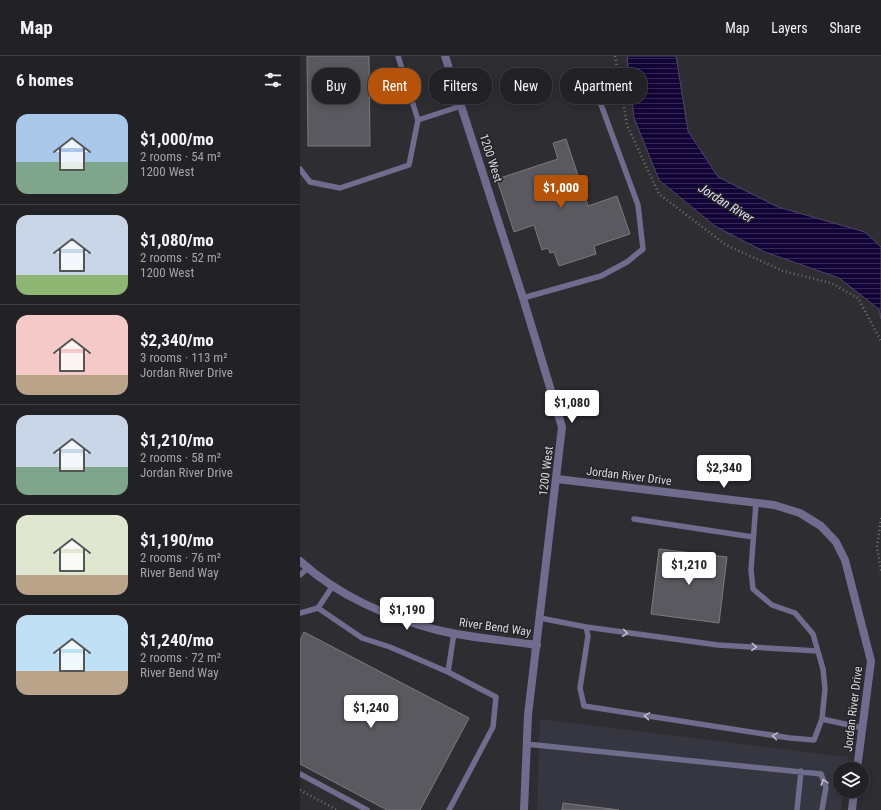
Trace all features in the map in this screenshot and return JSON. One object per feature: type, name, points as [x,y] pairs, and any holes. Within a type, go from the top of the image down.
[{"type":"street","name":"1200 West","points":[[445,56],[561,420],[562,434],[526,744],[524,810]]},
{"type":"street","name":"Jordan River Drive","points":[[557,479],[787,508],[811,518],[829,533],[842,550],[870,654],[871,669],[858,762]]},
{"type":"street","name":"River Bend Way","points":[[300,561],[332,587],[346,595],[405,620],[454,633],[537,645]]},
{"type":"street","points":[[852,810],[853,798]]},
{"type":"lane","points":[[300,169],[310,182],[340,188],[409,164],[418,120],[398,56]]},
{"type":"lane","points":[[523,298],[601,276],[627,262],[643,249],[638,206],[601,104]]},
{"type":"lane","points":[[418,120],[461,106]]},
{"type":"lane","points":[[586,627],[588,636],[580,688],[584,706],[782,737],[814,740],[822,719],[825,689],[823,669],[813,634],[795,613],[772,605],[753,589],[751,570],[756,503]]},
{"type":"lane","points":[[634,519],[754,537]]},
{"type":"lane","points":[[300,575],[308,568]]},
{"type":"lane","points":[[300,613],[318,608],[332,587]]},
{"type":"lane","points":[[318,608],[362,638],[390,647],[448,672],[496,697],[493,727],[449,810]]},
{"type":"lane","points":[[540,618],[586,627],[718,645],[818,651]]},
{"type":"lane","points":[[448,672],[454,633]]},
{"type":"lane","points":[[822,719],[863,728]]},
{"type":"lane","points":[[526,744],[821,774],[826,787],[822,810]]},
{"type":"lane","points":[[797,810],[801,771]]},
{"type":"lane","points":[[300,774],[367,810]]},
{"type":"path","points":[[614,56],[627,124],[659,194],[726,245],[783,271],[831,284],[858,298],[881,341]]},
{"type":"path","points":[[881,518],[877,547],[881,571]]},
{"type":"path","points":[[300,790],[337,810]]},
{"type":"shaded area","points":[[540,719],[848,757],[848,762],[833,762],[833,798],[843,798],[841,810],[537,810]]},
{"type":"water","name":"Jordan River","points":[[627,56],[676,56],[688,131],[718,177],[778,207],[865,232],[881,247],[881,319],[879,309],[839,278],[765,252],[715,226],[659,180],[634,118],[632,104],[647,104],[647,68],[628,68]]},
{"type":"building","points":[[307,56],[369,56],[368,104],[370,104],[370,146],[308,146]]},
{"type":"building","points":[[566,139],[588,206],[617,196],[630,234],[594,246],[596,254],[559,266],[554,252],[550,253],[548,248],[542,250],[534,225],[514,232],[497,179],[558,159],[553,143]]},
{"type":"building","points":[[659,549],[727,557],[719,623],[651,614]]},
{"type":"building","points":[[304,632],[469,718],[420,810],[387,810],[300,764],[300,640]]},
{"type":"building","points":[[563,803],[619,810],[562,810]]}]
